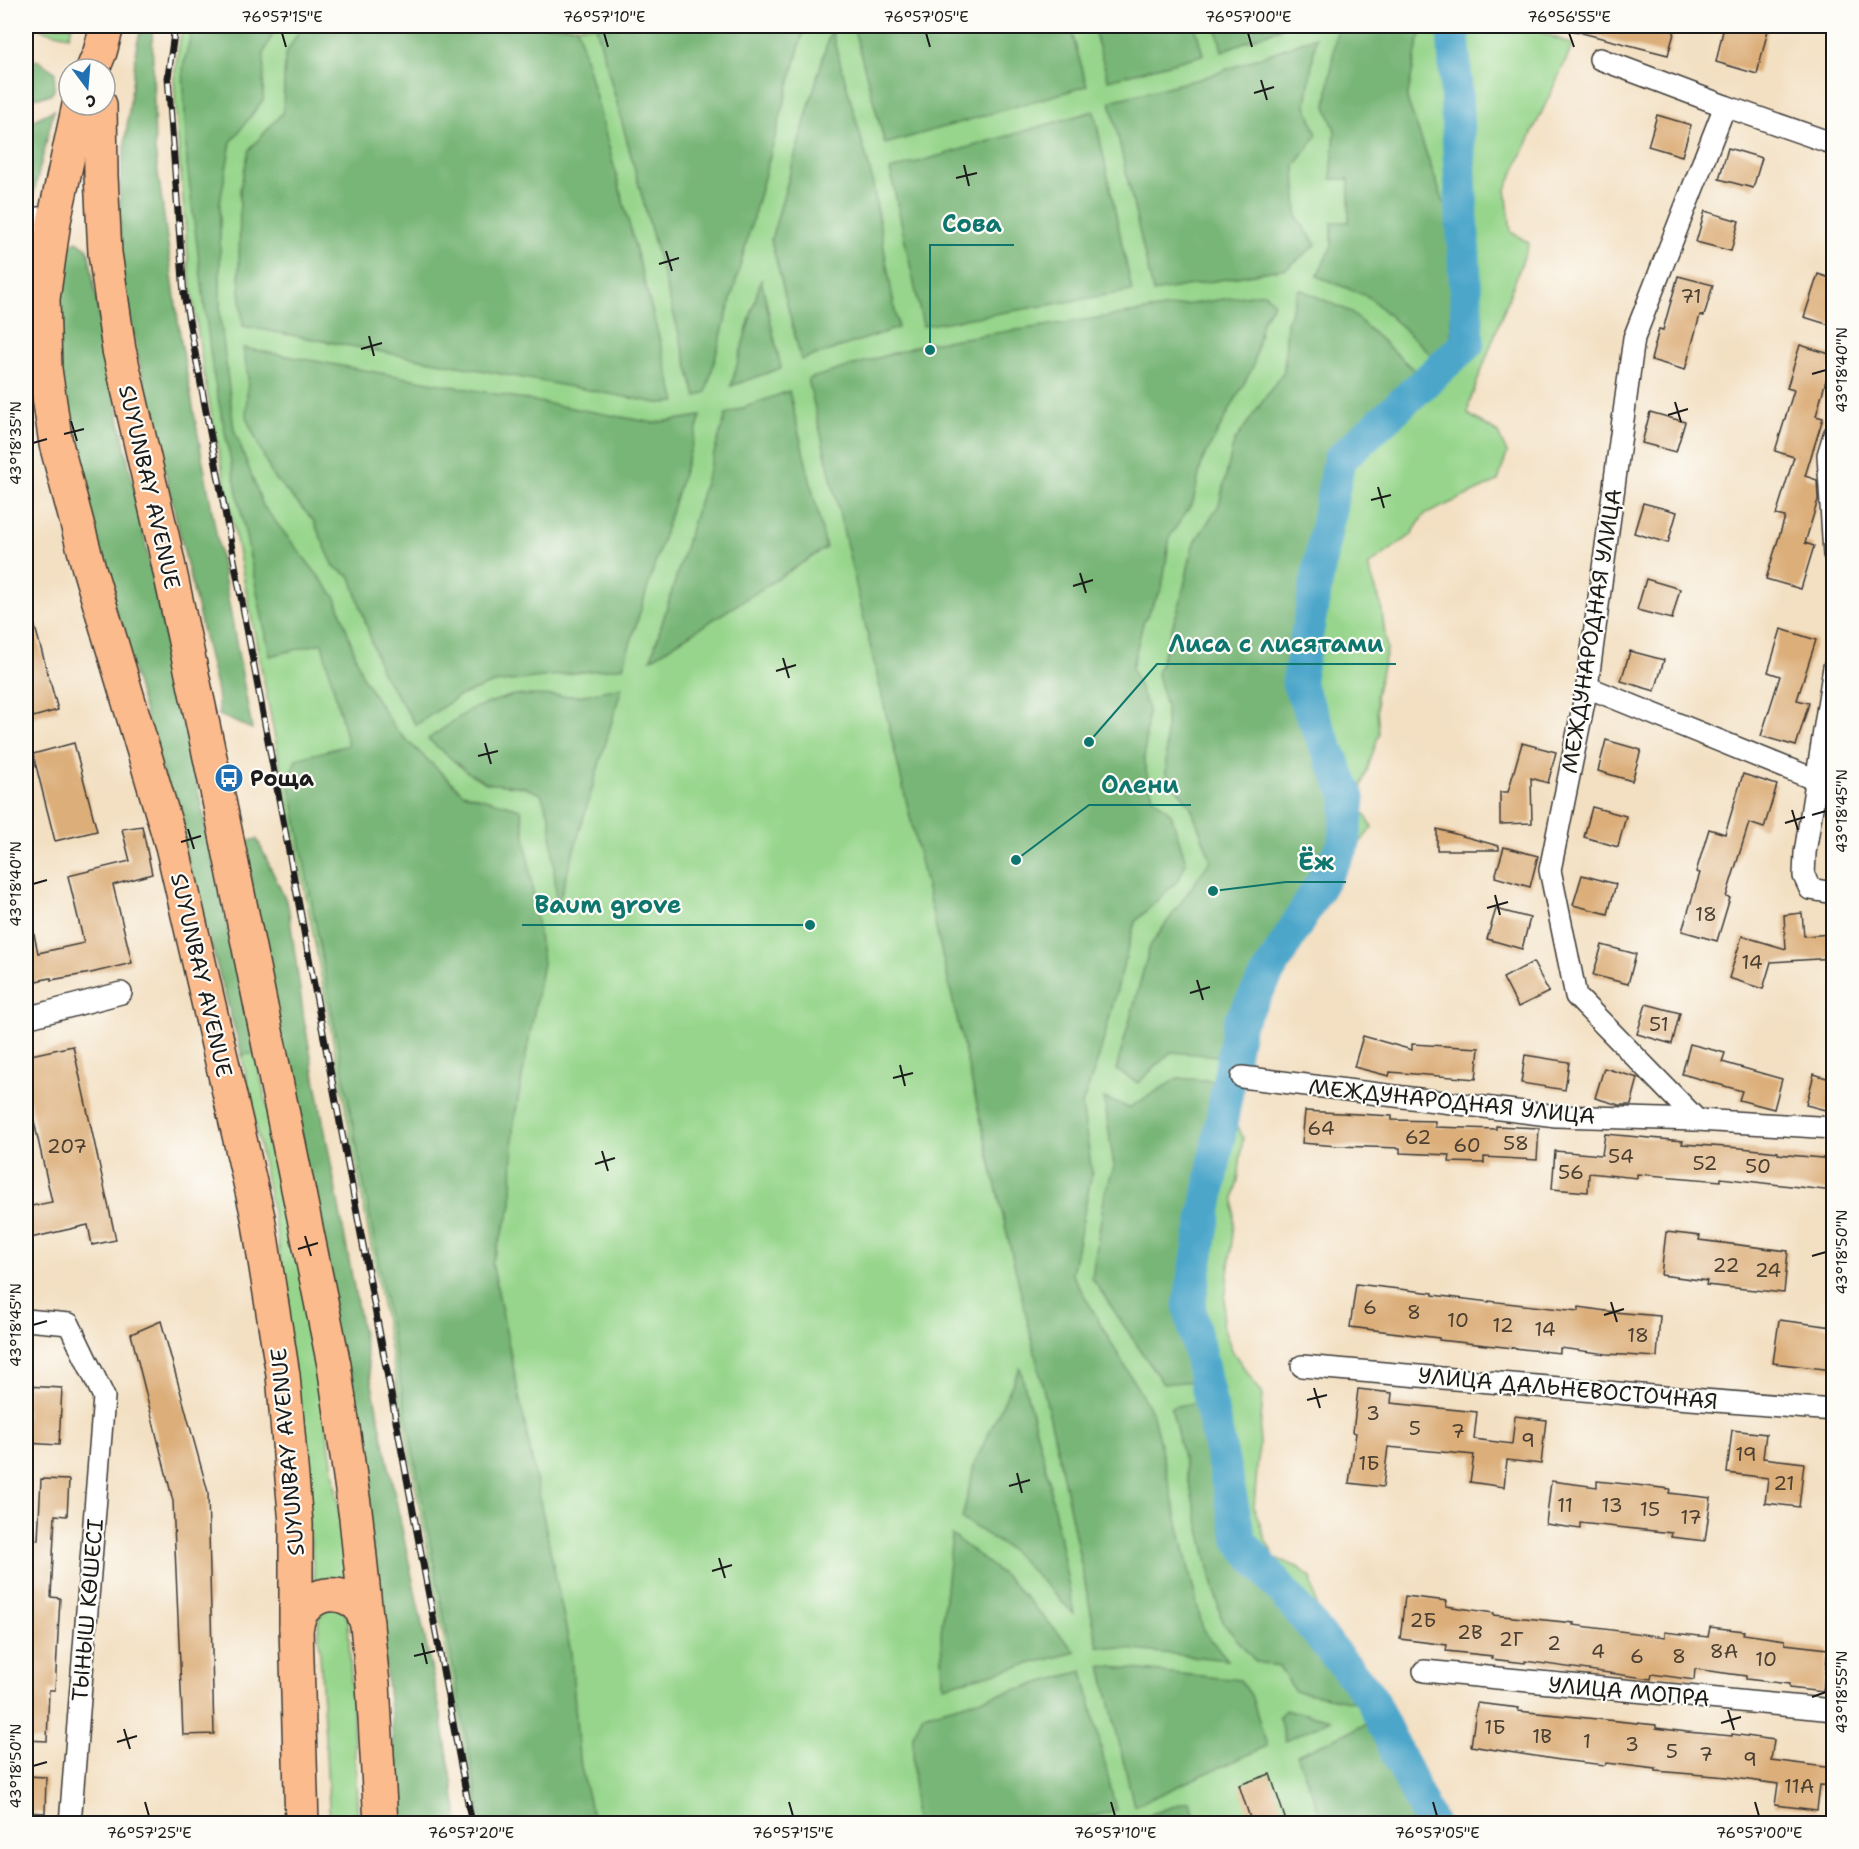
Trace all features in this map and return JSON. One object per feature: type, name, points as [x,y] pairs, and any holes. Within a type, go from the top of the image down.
[{"type":"main road","name":"SUYUNBAY AVENUE","points":[[75,117],[40,221],[45,369],[56,444],[88,565],[172,846],[258,1217],[283,1375],[296,1524],[296,1628],[302,1824]]},
{"type":"main road","name":"SUYUNBAY AVENUE","points":[[100,117],[105,253],[119,350],[214,776],[334,1365],[356,1518],[367,1623],[381,1824]]},
{"type":"main road","points":[[296,1628],[301,1611],[313,1599],[329,1594],[346,1597],[360,1607],[367,1623]]},
{"type":"street","points":[[1600,59],[1833,144]]},
{"type":"street","name":"МЕЖДУНАРОДНАЯ УЛИЦА","points":[[1697,1120],[1576,996],[1550,870],[1587,687],[1634,338],[1725,106]]},
{"type":"street","points":[[1833,435],[1828,455],[1833,554]]},
{"type":"street","points":[[1833,667],[1805,853],[1804,876],[1810,889],[1833,893]]},
{"type":"street","points":[[1587,687],[1816,780]]},
{"type":"street","points":[[26,1018],[121,993]]},
{"type":"street","name":"МЕЖДУНАРОДНАЯ УЛИЦА","points":[[1242,1077],[1556,1116],[1697,1120],[1833,1128]]},
{"type":"street","name":"ТЫНЫШ КӨШЕСІ","points":[[26,1320],[69,1324],[104,1397],[70,1824]]},
{"type":"street","name":"УЛИЦА ДАЛЬНЕВОСТОЧНАЯ","points":[[1302,1365],[1833,1410]]},
{"type":"street","name":"УЛИЦА МОПРА","points":[[1424,1671],[1833,1710]]},
{"type":"green space","points":[[38,26],[72,26],[69,36],[42,30]]},
{"type":"green space","points":[[142,26],[152,26],[155,150],[181,342],[252,729],[219,715],[217,691],[136,348],[120,265],[120,184],[137,44]]},
{"type":"green space","points":[[182,26],[1527,26],[1573,45],[1506,189],[1511,232],[1529,243],[1469,404],[1468,414],[1498,433],[1507,453],[1498,481],[1424,515],[1411,535],[1368,566],[1381,605],[1387,650],[1376,695],[1379,734],[1357,801],[1372,827],[1354,851],[1341,878],[1279,971],[1256,993],[1239,1023],[1221,1096],[1243,1138],[1234,1197],[1234,1224],[1222,1325],[1233,1352],[1263,1395],[1254,1507],[1275,1558],[1300,1568],[1311,1578],[1327,1657],[1365,1703],[1425,1823],[478,1823],[313,932],[204,376],[189,270],[177,128],[174,79]]},
{"type":"green space","points":[[193,26],[276,26],[264,53],[263,100],[231,142],[220,203],[220,316],[234,429],[263,506],[336,598],[363,678],[396,730],[463,793],[521,809],[543,963],[513,1127],[512,1206],[492,1262],[571,1653],[579,1758],[594,1823],[482,1823],[289,780],[296,759],[348,745],[322,643],[270,656],[213,373],[187,165],[183,67]]},
{"type":"green space","points":[[302,26],[577,26],[676,402],[658,403],[243,326],[239,276],[240,189],[249,150],[283,112],[285,55]]},
{"type":"green space","points":[[596,26],[805,26],[706,392],[696,397]]},
{"type":"green space","points":[[853,26],[1070,26],[1087,86],[885,144]]},
{"type":"green space","points":[[1093,26],[1195,26],[1203,55],[1108,80]]},
{"type":"green space","points":[[1216,26],[1285,26],[1222,51]]},
{"type":"green space","points":[[1337,26],[1425,26],[1418,42],[1407,99],[1450,220],[1451,341],[1434,357],[1369,297],[1317,276],[1332,245],[1332,222],[1349,222],[1349,179],[1331,179],[1335,131],[1326,106]]},
{"type":"green space","points":[[831,29],[871,174],[898,328],[801,360],[771,240]]},
{"type":"green space","points":[[1316,37],[1306,105],[1317,135],[1295,166],[1297,217],[1316,245],[1287,268],[1153,292],[1110,101],[1203,78]]},
{"type":"green space","points":[[37,60],[55,72],[54,91],[50,95],[26,99],[26,63]]},
{"type":"green space","points":[[54,110],[31,204],[26,203],[26,124]]},
{"type":"green space","points":[[1094,111],[1132,291],[923,326],[890,170]]},
{"type":"green space","points":[[77,241],[88,249],[107,360],[255,1053],[242,1055],[61,422],[57,310],[65,256],[69,246]]},
{"type":"green space","points":[[761,279],[781,368],[731,386]]},
{"type":"green space","points":[[1299,289],[1349,311],[1415,371],[1327,452],[1286,690],[1333,798],[1332,839],[1230,1010],[1219,1056],[1171,1052],[1138,1083],[1116,1070],[1150,946],[1211,860],[1190,805],[1166,776],[1166,707],[1157,674],[1181,600],[1193,545],[1219,505],[1234,442],[1284,371],[1287,322]]},
{"type":"green space","points":[[1264,293],[1274,303],[1262,321],[1253,367],[1202,461],[1193,502],[1170,536],[1162,588],[1143,623],[1132,668],[1148,709],[1144,763],[1153,797],[1171,814],[1186,862],[1179,879],[1135,922],[1099,1057],[1082,1105],[1092,1173],[1072,1274],[1153,1415],[1203,1630],[1228,1660],[1098,1646],[1057,1448],[808,379],[924,344]]},
{"type":"green space","points":[[243,348],[654,423],[701,416],[623,667],[494,683],[459,696],[416,725],[381,671],[351,577],[334,567],[313,520],[272,475],[246,417],[248,376]]},
{"type":"green space","points":[[789,391],[826,548],[651,659],[726,414]]},
{"type":"green space","points":[[622,687],[557,908],[550,817],[541,794],[524,787],[486,783],[467,772],[428,739],[471,709],[513,695],[579,696]]},
{"type":"green space","points":[[257,839],[288,905],[304,1019],[375,1400],[441,1715],[459,1823],[396,1823],[392,1726],[373,1557],[244,842]]},
{"type":"green space","points":[[255,1053],[300,1248],[350,1585],[315,1584],[278,1240],[242,1055]]},
{"type":"green space","points":[[1178,1078],[1213,1081],[1175,1307],[1194,1381],[1163,1384],[1092,1278],[1105,1192],[1114,1167],[1104,1098],[1129,1108]]},
{"type":"green space","points":[[1020,1368],[1048,1476],[1074,1614],[1012,1551],[962,1519],[975,1462]]},
{"type":"green space","points":[[1197,1402],[1230,1543],[1360,1703],[1295,1691],[1279,1666],[1256,1662],[1222,1622],[1171,1407]]},
{"type":"green space","points":[[952,1535],[1008,1579],[1076,1652],[943,1686],[941,1633]]},
{"type":"green space","points":[[340,1605],[348,1619],[358,1823],[330,1823],[318,1619],[326,1607]]},
{"type":"green space","points":[[1101,1666],[1240,1680],[1251,1695],[1267,1746],[1134,1806]]},
{"type":"green space","points":[[1083,1671],[1116,1810],[1069,1823],[916,1823],[913,1735],[923,1715]]},
{"type":"green space","points":[[1285,1709],[1331,1720],[1285,1741],[1279,1717]]},
{"type":"green space","points":[[1371,1722],[1422,1823],[1324,1823],[1297,1755]]},
{"type":"green space","points":[[1189,1801],[1197,1823],[1135,1823],[1134,1820]]},
{"type":"building","points":[[1574,26],[1676,26],[1668,55],[1574,31]]},
{"type":"building","points":[[1724,26],[1769,26],[1757,74],[1716,62]]},
{"type":"building","points":[[1657,115],[1691,125],[1682,156],[1648,146]]},
{"type":"building","points":[[1728,148],[1762,158],[1753,188],[1719,179]]},
{"type":"building","points":[[1705,211],[1739,221],[1731,251],[1696,242]]},
{"type":"building","points":[[1818,274],[1833,279],[1833,326],[1804,317]]},
{"type":"building","points":[[1678,276],[1713,285],[1704,316],[1700,315],[1685,370],[1651,360],[1659,329],[1663,330]]},
{"type":"building","points":[[1800,345],[1833,355],[1816,416],[1823,418],[1805,476],[1817,480],[1818,500],[1805,543],[1814,546],[1801,589],[1766,579],[1785,517],[1776,515],[1794,457],[1775,451],[1794,390],[1787,388]]},
{"type":"building","points":[[1650,412],[1685,422],[1676,452],[1642,443]]},
{"type":"building","points":[[1643,503],[1677,512],[1668,543],[1634,533]]},
{"type":"building","points":[[1646,579],[1680,589],[1672,619],[1637,610]]},
{"type":"building","points":[[30,609],[58,710],[26,719],[26,610]]},
{"type":"building","points":[[1781,629],[1816,640],[1797,700],[1809,703],[1796,746],[1761,736],[1780,676],[1768,672]]},
{"type":"building","points":[[1630,651],[1664,660],[1655,691],[1621,681]]},
{"type":"building","points":[[1606,740],[1641,750],[1632,781],[1598,771]]},
{"type":"building","points":[[74,743],[97,831],[55,841],[33,754]]},
{"type":"building","points":[[1522,743],[1556,752],[1548,783],[1531,778],[1532,823],[1500,824],[1500,792],[1508,792]]},
{"type":"building","points":[[1743,774],[1777,785],[1764,828],[1749,823],[1726,897],[1730,898],[1717,941],[1682,931],[1700,873],[1696,872],[1709,829],[1725,834]]},
{"type":"building","points":[[1592,807],[1626,816],[1618,847],[1584,837]]},
{"type":"building","points":[[142,826],[152,874],[113,885],[132,963],[91,973],[26,983],[26,926],[32,925],[38,953],[84,943],[68,876],[130,861],[122,829]]},
{"type":"building","points":[[1437,829],[1499,846],[1499,850],[1437,850]]},
{"type":"building","points":[[1504,847],[1538,856],[1530,887],[1495,877]]},
{"type":"building","points":[[1582,875],[1616,884],[1608,914],[1573,905]]},
{"type":"building","points":[[1496,909],[1530,918],[1522,949],[1487,939]]},
{"type":"building","points":[[1802,913],[1804,936],[1832,934],[1833,958],[1771,962],[1763,989],[1729,978],[1742,936],[1786,949],[1784,915]]},
{"type":"building","points":[[1602,945],[1636,954],[1628,984],[1593,975]]},
{"type":"building","points":[[1533,962],[1549,992],[1518,1007],[1503,978]]},
{"type":"building","points":[[1646,1004],[1680,1013],[1672,1044],[1637,1034]]},
{"type":"building","points":[[1363,1036],[1412,1050],[1412,1044],[1479,1048],[1476,1079],[1390,1072],[1389,1076],[1354,1067]]},
{"type":"building","points":[[1690,1044],[1725,1053],[1722,1062],[1782,1079],[1774,1109],[1739,1100],[1742,1091],[1682,1074]]},
{"type":"building","points":[[73,1046],[116,1240],[92,1245],[88,1225],[26,1239],[26,1207],[52,1202],[26,1090],[26,1056]]},
{"type":"building","points":[[1525,1055],[1569,1062],[1565,1090],[1521,1083]]},
{"type":"building","points":[[1604,1068],[1638,1078],[1631,1105],[1619,1105],[1595,1098]]},
{"type":"building","points":[[1814,1074],[1833,1080],[1833,1112],[1806,1105]]},
{"type":"building","points":[[1305,1111],[1392,1116],[1392,1120],[1435,1121],[1435,1127],[1539,1128],[1537,1160],[1484,1157],[1484,1163],[1449,1162],[1450,1155],[1400,1153],[1400,1148],[1302,1143]]},
{"type":"building","points":[[1605,1134],[1833,1159],[1833,1191],[1721,1178],[1721,1181],[1637,1174],[1637,1178],[1589,1173],[1588,1192],[1552,1189],[1555,1151],[1602,1155]]},
{"type":"building","points":[[1666,1232],[1700,1236],[1699,1240],[1788,1251],[1784,1293],[1706,1285],[1707,1281],[1661,1275]]},
{"type":"building","points":[[1356,1284],[1489,1302],[1578,1311],[1579,1307],[1660,1316],[1657,1357],[1560,1348],[1560,1353],[1439,1340],[1439,1338],[1350,1327]]},
{"type":"building","points":[[1779,1320],[1833,1327],[1833,1370],[1773,1363]]},
{"type":"building","points":[[161,1321],[208,1492],[214,1734],[183,1735],[173,1501],[131,1334]]},
{"type":"building","points":[[26,1386],[62,1388],[59,1445],[26,1443]]},
{"type":"building","points":[[1358,1389],[1392,1393],[1391,1403],[1477,1412],[1474,1439],[1512,1444],[1515,1416],[1546,1420],[1541,1464],[1507,1460],[1504,1487],[1470,1482],[1474,1455],[1388,1447],[1383,1487],[1349,1483],[1356,1433],[1353,1432]]},
{"type":"building","points":[[1732,1430],[1766,1434],[1763,1458],[1804,1463],[1799,1507],[1765,1503],[1768,1478],[1727,1473]]},
{"type":"building","points":[[41,1479],[69,1480],[67,1516],[55,1515],[51,1597],[60,1598],[55,1690],[49,1690],[47,1741],[26,1740],[32,1575],[26,1575],[26,1539],[38,1540]]},
{"type":"building","points":[[1551,1481],[1597,1487],[1597,1481],[1636,1485],[1670,1489],[1669,1493],[1711,1498],[1705,1541],[1671,1537],[1672,1533],[1580,1523],[1580,1529],[1546,1524]]},
{"type":"building","points":[[1405,1596],[1447,1601],[1446,1606],[1494,1613],[1493,1615],[1574,1623],[1573,1625],[1665,1637],[1665,1632],[1708,1637],[1710,1627],[1744,1631],[1743,1634],[1785,1640],[1785,1644],[1828,1649],[1823,1692],[1789,1688],[1789,1684],[1746,1679],[1746,1676],[1695,1669],[1694,1680],[1652,1674],[1651,1679],[1525,1661],[1525,1663],[1491,1659],[1492,1656],[1446,1651],[1447,1645],[1400,1639]]},
{"type":"building","points":[[1477,1703],[1519,1708],[1518,1711],[1656,1725],[1656,1728],[1687,1732],[1732,1736],[1732,1734],[1774,1740],[1771,1760],[1833,1768],[1833,1786],[1820,1785],[1817,1810],[1775,1805],[1778,1784],[1656,1771],[1656,1769],[1606,1763],[1605,1765],[1560,1760],[1471,1746]]},
{"type":"building","points":[[1270,1774],[1287,1824],[1252,1824],[1239,1785]]},
{"type":"building","points":[[26,1776],[46,1777],[45,1813],[26,1812]]},
{"type":"waterway","points":[[1431,1824],[1370,1696],[1240,1540],[1189,1305],[1239,1023],[1344,844],[1349,798],[1298,683],[1339,460],[1468,343],[1453,26]]},
{"type":"railway","points":[[175,26],[168,77],[184,294],[472,1824]]},
{"type":"place","name":"Сова","points":[[930,350]]},
{"type":"place","name":"Лиса с лисятами","points":[[1089,742]]},
{"type":"place","name":"Роща","points":[[229,778]]},
{"type":"place","name":"Олени","points":[[1016,860]]},
{"type":"place","name":"Ёж","points":[[1213,891]]},
{"type":"place","name":"Baum grove","points":[[810,925]]}]
